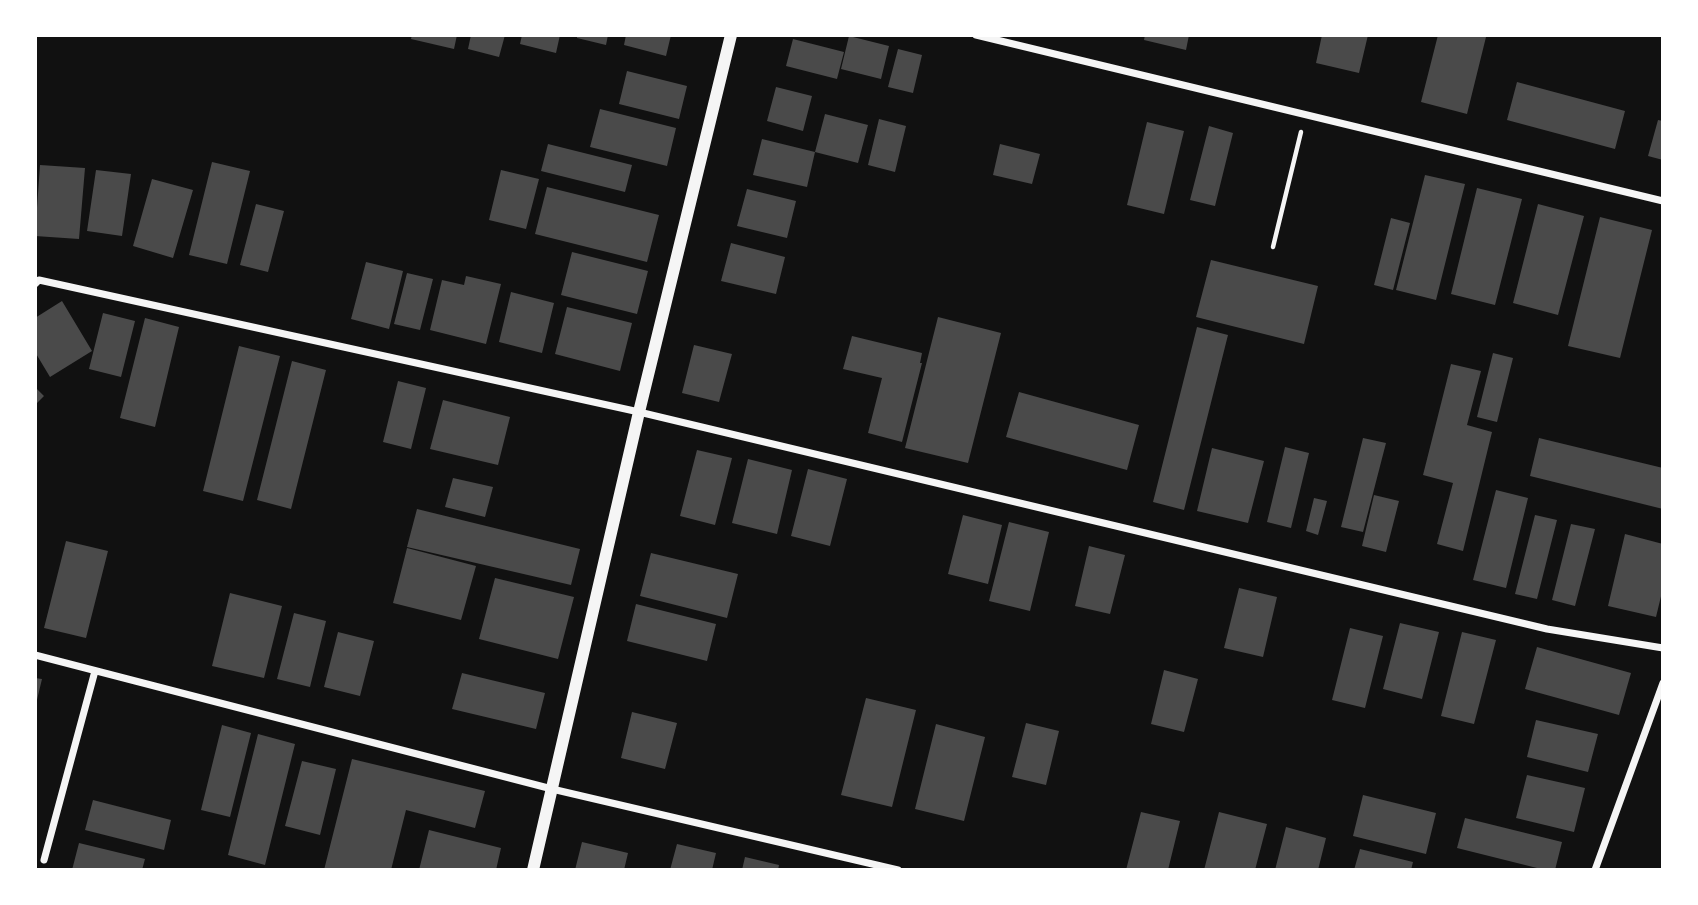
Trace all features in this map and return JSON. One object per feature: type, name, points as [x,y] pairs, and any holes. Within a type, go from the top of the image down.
[{"type":"street","points":[[533,870],[639,411],[731,35]]},
{"type":"street","points":[[975,35],[1663,201]]},
{"type":"street","points":[[37,282],[639,411],[1547,629],[1663,648]]},
{"type":"street","points":[[35,654],[552,789],[898,870]]},
{"type":"street","points":[[44,860],[95,671]]},
{"type":"street","points":[[1595,870],[1663,683]]},
{"type":"path","points":[[1273,247],[1305,115]]},
{"type":"building","points":[[412,35],[457,35],[454,49],[411,39]]},
{"type":"building","points":[[471,35],[505,35],[499,57],[468,49]]},
{"type":"building","points":[[522,35],[560,35],[556,53],[520,44]]},
{"type":"building","points":[[577,35],[608,35],[606,45],[577,38]]},
{"type":"building","points":[[626,35],[671,35],[666,56],[624,45]]},
{"type":"building","points":[[1145,35],[1189,35],[1186,50],[1144,40]]},
{"type":"building","points":[[1322,35],[1368,35],[1359,73],[1316,63]]},
{"type":"building","points":[[1438,35],[1486,37],[1467,114],[1421,102]]},
{"type":"building","points":[[849,36],[889,46],[881,79],[841,69]]},
{"type":"building","points":[[793,39],[844,52],[837,79],[786,66]]},
{"type":"building","points":[[898,49],[922,55],[913,93],[888,87]]},
{"type":"building","points":[[627,71],[687,86],[679,119],[619,104]]},
{"type":"building","points":[[1517,82],[1625,111],[1615,149],[1507,120]]},
{"type":"building","points":[[776,87],[812,96],[803,131],[767,121]]},
{"type":"building","points":[[600,109],[676,128],[667,166],[590,147]]},
{"type":"building","points":[[825,114],[868,125],[858,163],[815,152]]},
{"type":"building","points":[[879,119],[906,126],[895,172],[868,165]]},
{"type":"building","points":[[1658,120],[1663,121],[1663,160],[1648,156]]},
{"type":"building","points":[[1147,122],[1184,131],[1164,214],[1127,205]]},
{"type":"building","points":[[1209,126],[1233,133],[1215,206],[1190,200]]},
{"type":"building","points":[[762,139],[815,152],[807,187],[753,175]]},
{"type":"building","points":[[548,144],[632,165],[625,192],[541,171]]},
{"type":"building","points":[[1000,144],[1040,154],[1032,184],[993,175]]},
{"type":"building","points":[[212,162],[250,171],[227,264],[189,255]]},
{"type":"building","points":[[40,165],[85,168],[79,239],[35,236]]},
{"type":"building","points":[[96,170],[131,174],[122,236],[87,231]]},
{"type":"building","points":[[501,170],[539,179],[526,229],[489,220]]},
{"type":"building","points":[[1425,175],[1465,184],[1436,300],[1396,290]]},
{"type":"building","points":[[152,179],[193,190],[173,258],[133,246]]},
{"type":"building","points":[[547,187],[659,215],[647,262],[535,234]]},
{"type":"building","points":[[1477,188],[1522,199],[1495,305],[1451,294]]},
{"type":"building","points":[[747,189],[796,201],[787,238],[737,226]]},
{"type":"building","points":[[256,204],[284,211],[268,272],[240,265]]},
{"type":"building","points":[[1538,204],[1584,216],[1558,315],[1513,303]]},
{"type":"building","points":[[1600,217],[1652,230],[1620,358],[1568,346]]},
{"type":"building","points":[[1391,218],[1410,223],[1393,290],[1374,285]]},
{"type":"building","points":[[731,243],[785,257],[776,294],[721,281]]},
{"type":"building","points":[[572,252],[648,271],[637,314],[561,295]]},
{"type":"building","points":[[1211,260],[1318,286],[1304,344],[1196,317]]},
{"type":"building","points":[[366,262],[403,271],[389,329],[351,319]]},
{"type":"building","points":[[407,273],[433,279],[420,330],[394,324]]},
{"type":"building","points":[[466,276],[501,284],[486,344],[430,330],[442,280],[464,285]]},
{"type":"building","points":[[511,292],[554,303],[542,353],[499,342]]},
{"type":"building","points":[[62,301],[92,351],[50,377],[35,352],[35,318]]},
{"type":"building","points":[[567,307],[632,323],[620,371],[555,354]]},
{"type":"building","points":[[103,313],[135,321],[121,377],[89,369]]},
{"type":"building","points":[[938,317],[1001,333],[968,463],[905,448]]},
{"type":"building","points":[[145,318],[179,327],[155,427],[120,418]]},
{"type":"building","points":[[1197,327],[1228,335],[1184,510],[1153,502]]},
{"type":"building","points":[[852,336],[922,353],[922,363],[902,442],[868,433],[882,378],[843,369]]},
{"type":"building","points":[[694,345],[732,354],[719,402],[682,393]]},
{"type":"building","points":[[239,346],[280,356],[243,501],[203,491]]},
{"type":"building","points":[[1493,353],[1513,358],[1497,422],[1477,417]]},
{"type":"building","points":[[292,361],[326,370],[291,509],[257,500]]},
{"type":"building","points":[[1451,364],[1481,371],[1467,425],[1492,432],[1463,551],[1437,544],[1453,483],[1423,475]]},
{"type":"building","points":[[398,381],[426,388],[411,449],[383,442]]},
{"type":"building","points":[[35,387],[44,396],[35,405]]},
{"type":"building","points":[[1019,392],[1139,425],[1127,470],[1006,437]]},
{"type":"building","points":[[443,400],[510,417],[498,465],[430,449]]},
{"type":"building","points":[[1363,438],[1386,443],[1363,532],[1341,527]]},
{"type":"building","points":[[1539,438],[1663,468],[1663,509],[1530,476]]},
{"type":"building","points":[[1285,447],[1309,453],[1291,528],[1267,522]]},
{"type":"building","points":[[1212,448],[1264,461],[1248,523],[1197,511]]},
{"type":"building","points":[[697,450],[732,458],[715,525],[680,516]]},
{"type":"building","points":[[748,459],[792,470],[777,534],[732,523]]},
{"type":"building","points":[[808,469],[847,479],[830,546],[791,536]]},
{"type":"building","points":[[453,478],[493,487],[485,517],[445,507]]},
{"type":"building","points":[[1496,490],[1528,498],[1506,588],[1473,580]]},
{"type":"building","points":[[1374,495],[1399,501],[1386,552],[1362,546]]},
{"type":"building","points":[[1314,498],[1327,501],[1318,535],[1306,531]]},
{"type":"building","points":[[417,509],[580,549],[571,585],[407,547]]},
{"type":"building","points":[[963,515],[1002,525],[988,584],[948,574]]},
{"type":"building","points":[[1535,515],[1557,520],[1537,599],[1515,594]]},
{"type":"building","points":[[1009,522],[1049,532],[1030,611],[989,601]]},
{"type":"building","points":[[1571,524],[1595,529],[1575,606],[1552,600]]},
{"type":"building","points":[[1625,534],[1663,544],[1663,588],[1656,617],[1608,606]]},
{"type":"building","points":[[66,541],[108,551],[86,638],[44,628]]},
{"type":"building","points":[[1089,546],[1125,555],[1110,614],[1075,606]]},
{"type":"building","points":[[407,548],[476,566],[461,620],[393,603]]},
{"type":"building","points":[[651,553],[738,574],[727,618],[640,596]]},
{"type":"building","points":[[495,578],[574,597],[558,659],[479,639]]},
{"type":"building","points":[[1239,588],[1277,597],[1263,657],[1224,648]]},
{"type":"building","points":[[230,593],[282,606],[264,678],[212,666]]},
{"type":"building","points":[[636,604],[716,624],[707,661],[627,641]]},
{"type":"building","points":[[294,613],[326,621],[310,687],[277,679]]},
{"type":"building","points":[[1400,623],[1439,632],[1422,699],[1383,689]]},
{"type":"building","points":[[1350,628],[1383,636],[1365,708],[1332,700]]},
{"type":"building","points":[[338,632],[374,641],[360,696],[324,687]]},
{"type":"building","points":[[1462,632],[1496,640],[1474,724],[1441,716]]},
{"type":"building","points":[[1537,647],[1631,673],[1619,715],[1525,689]]},
{"type":"building","points":[[1164,670],[1198,679],[1184,732],[1151,724]]},
{"type":"building","points":[[462,673],[545,693],[536,729],[452,709]]},
{"type":"building","points":[[35,678],[42,679],[36,704],[35,703]]},
{"type":"building","points":[[866,698],[916,710],[892,807],[841,795]]},
{"type":"building","points":[[632,712],[677,723],[665,769],[621,758]]},
{"type":"building","points":[[1536,720],[1598,734],[1588,772],[1527,757]]},
{"type":"building","points":[[1026,723],[1059,731],[1046,785],[1012,777]]},
{"type":"building","points":[[936,724],[985,737],[964,821],[915,809]]},
{"type":"building","points":[[222,725],[251,733],[230,817],[201,810]]},
{"type":"building","points":[[258,734],[295,744],[265,865],[228,855]]},
{"type":"building","points":[[352,759],[485,791],[475,828],[406,810],[391,870],[324,870]]},
{"type":"building","points":[[302,761],[336,769],[320,835],[285,826]]},
{"type":"building","points":[[1527,775],[1585,788],[1574,832],[1516,818]]},
{"type":"building","points":[[1363,795],[1436,813],[1426,854],[1353,836]]},
{"type":"building","points":[[93,800],[171,820],[164,850],[85,830]]},
{"type":"building","points":[[1141,812],[1180,821],[1168,870],[1126,870]]},
{"type":"building","points":[[1219,812],[1267,824],[1255,870],[1204,870]]},
{"type":"building","points":[[1465,818],[1562,842],[1555,870],[1545,870],[1457,848]]},
{"type":"building","points":[[1286,827],[1326,838],[1318,870],[1275,870]]},
{"type":"building","points":[[429,830],[501,848],[496,870],[419,870]]},
{"type":"building","points":[[582,842],[628,853],[624,870],[575,870]]},
{"type":"building","points":[[79,843],[145,859],[142,870],[72,870]]},
{"type":"building","points":[[677,844],[716,853],[712,870],[670,870]]},
{"type":"building","points":[[1360,849],[1413,862],[1411,870],[1354,870]]},
{"type":"building","points":[[745,857],[779,865],[778,870],[742,870]]}]
